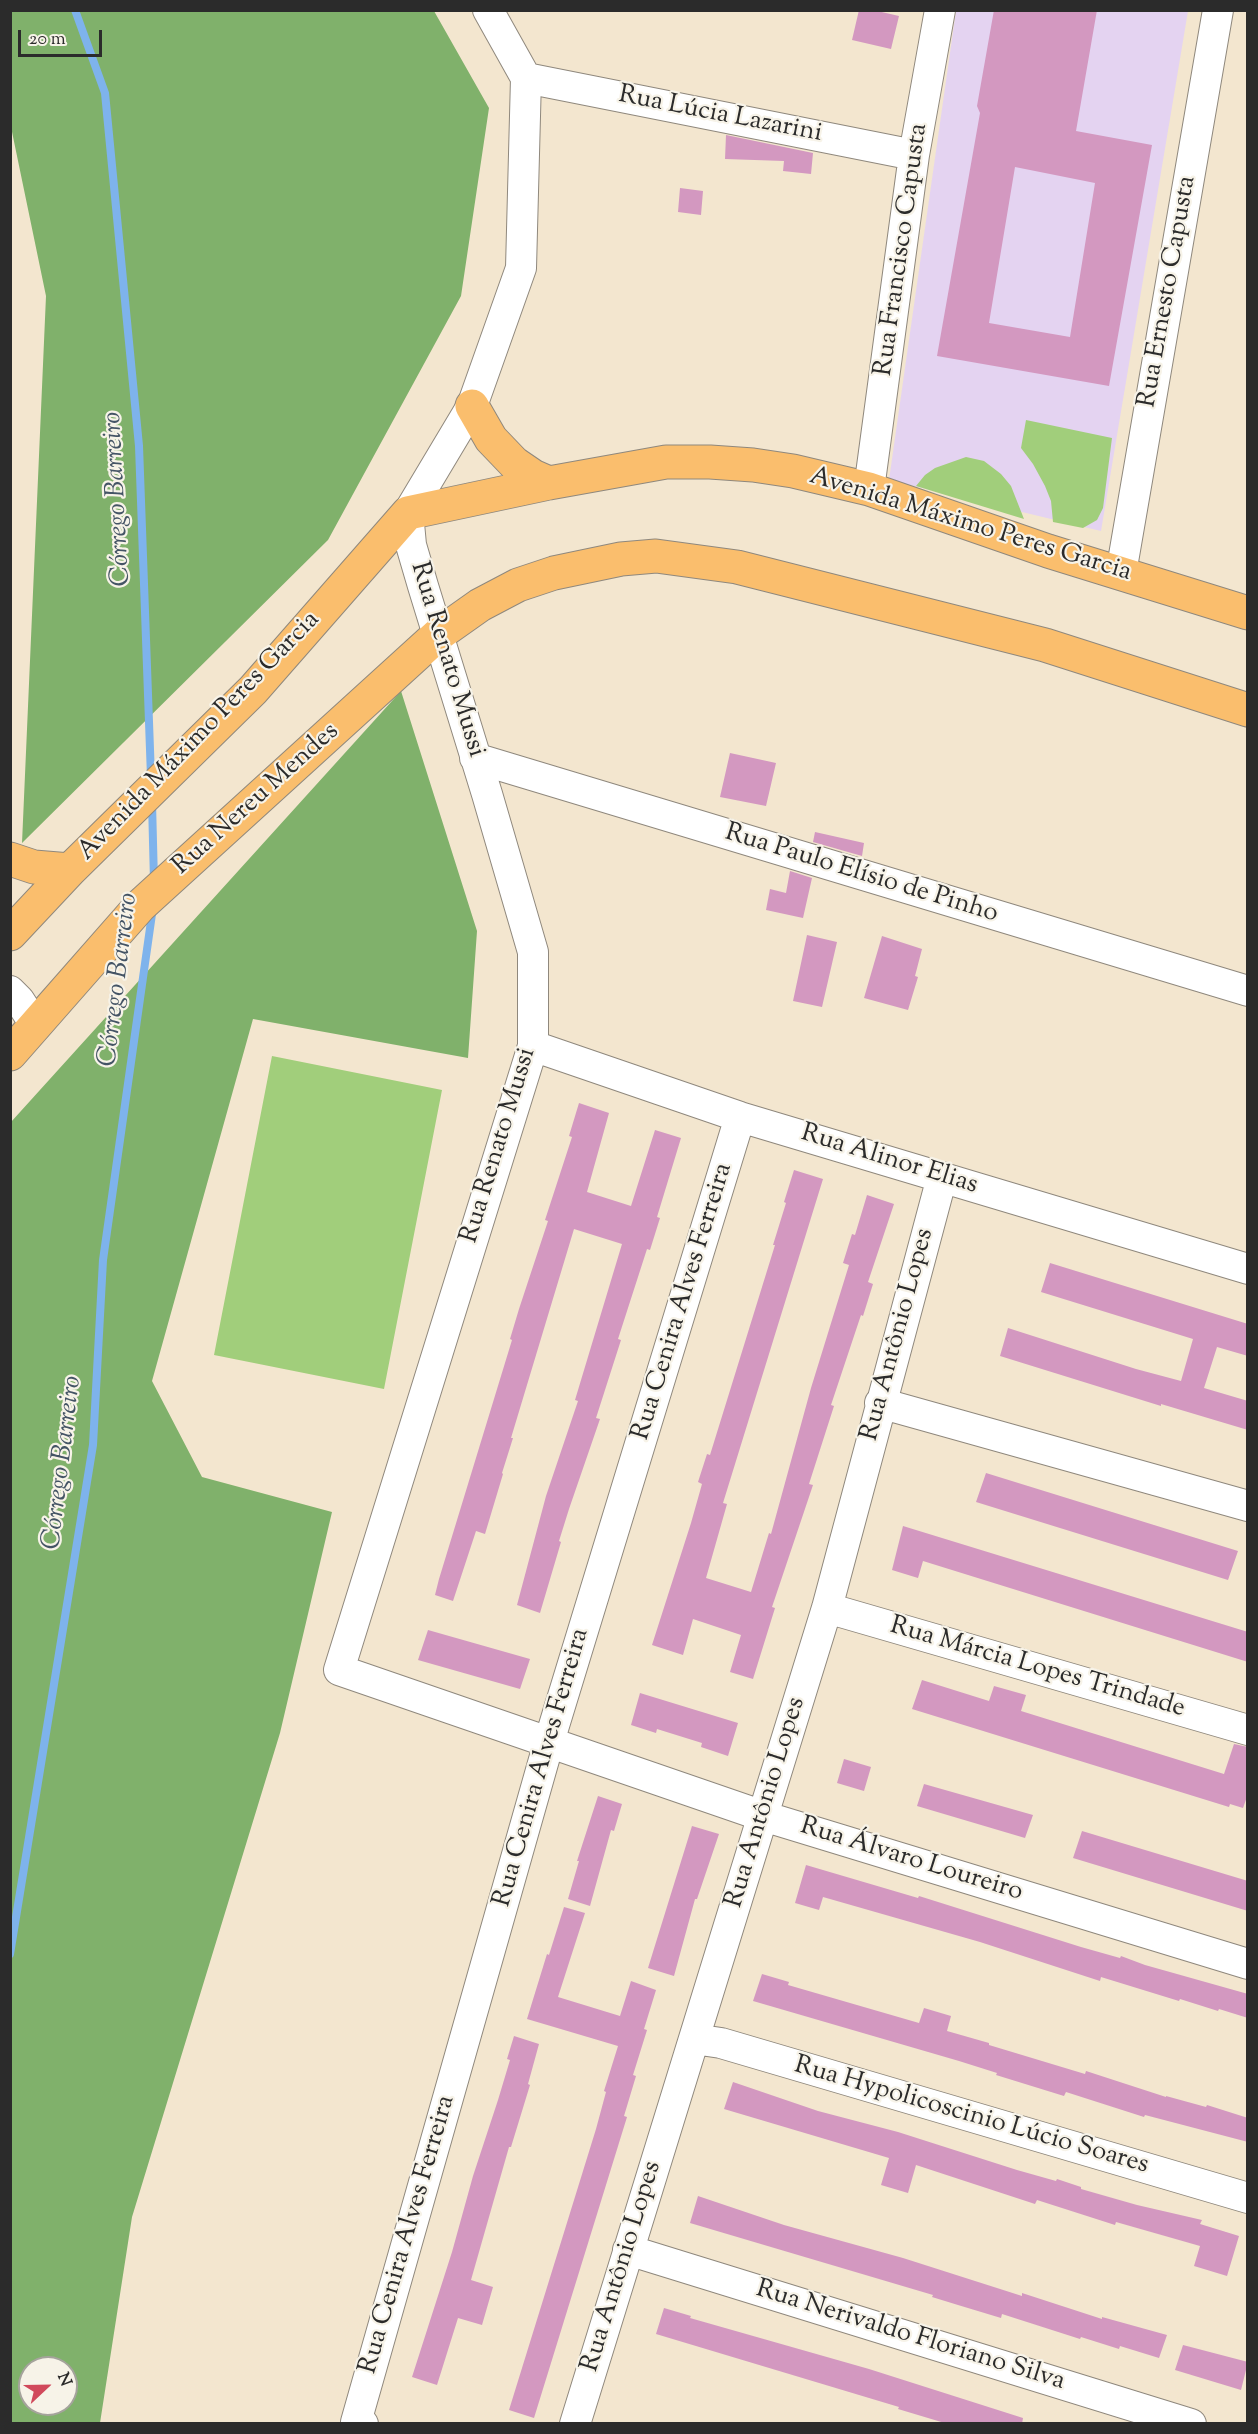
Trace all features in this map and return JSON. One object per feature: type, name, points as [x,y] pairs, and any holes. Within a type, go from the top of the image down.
[{"type":"main road","points":[[472,406],[491,439],[514,463],[533,476],[549,483]]},
{"type":"main road","name":"Avenida Máximo Peres Garcia","points":[[10,934],[70,870],[253,690],[408,513],[549,483],[666,462],[753,465],[794,471],[869,489],[1048,551],[1248,613]]},
{"type":"main road","points":[[439,633],[480,605],[518,585],[554,573],[621,559],[656,556],[680,558],[737,567],[1046,645],[1248,710]]},
{"type":"main road","name":"Rua Nereu Mendes","points":[[10,1054],[140,906],[439,633]]},
{"type":"main road","points":[[10,859],[34,867],[70,870]]},
{"type":"street","points":[[408,513],[472,406],[520,268],[526,78],[488,10]]},
{"type":"street","name":"Rua Francisco Capusta","points":[[869,489],[915,154],[940,10]]},
{"type":"street","name":"Rua Ernesto Capusta","points":[[1121,573],[1218,10]]},
{"type":"street","name":"Rua Lúcia Lazarini","points":[[526,78],[915,154]]},
{"type":"street","name":"Rua Renato Mussi","points":[[339,1670],[533,1046],[532,952],[487,794],[411,545],[408,513]]},
{"type":"street","name":"Rua Paulo Elísio de Pinho","points":[[475,758],[1248,991]]},
{"type":"street","points":[[10,991],[20,1000],[36,1026]]},
{"type":"street","name":"Rua Alinor Elias","points":[[533,1046],[740,1117],[1248,1269]]},
{"type":"street","name":"Rua Cenira Alves Ferreira","points":[[359,2423],[549,1742],[740,1117]]},
{"type":"street","name":"Rua Antônio Lopes","points":[[575,2424],[827,1608],[942,1177]]},
{"type":"street","points":[[880,1403],[1248,1506]]},
{"type":"street","name":"Rua Márcia Lopes Trindade","points":[[827,1608],[1248,1730]]},
{"type":"street","name":"Rua Álvaro Loureiro","points":[[339,1670],[763,1816],[1248,1964]]},
{"type":"street","name":"Rua Hypolicoscinio Lúcio Soares","points":[[694,2039],[721,2043],[1248,2198]]},
{"type":"street","name":"Rua Nerivaldo Floriano Silva","points":[[628,2250],[1191,2424]]},
{"type":"shaded area","points":[[956,11],[1188,11],[1101,531],[889,480]]},
{"type":"green space","points":[[10,11],[434,11],[489,108],[461,296],[328,540],[22,843],[46,296],[11,127]]},
{"type":"green space","points":[[1026,420],[1112,438],[1103,508],[1097,520],[1083,528],[1053,522],[1051,501],[1045,486],[1021,448]]},
{"type":"green space","points":[[966,457],[984,461],[1001,474],[1011,486],[1024,519],[916,486],[935,468]]},
{"type":"green space","points":[[401,691],[477,931],[468,1058],[253,1019],[152,1381],[202,1477],[332,1512],[280,1733],[132,2217],[100,2423],[11,2423],[11,1122]]},
{"type":"green space","points":[[272,1056],[442,1090],[384,1389],[214,1355]]},
{"type":"building","points":[[859,10],[873,10],[899,16],[891,49],[852,40]]},
{"type":"building","points":[[994,10],[1097,10],[1076,131],[1152,145],[1109,386],[937,356],[980,113],[977,106]],"holes":[[[1015,167],[1095,183],[1070,337],[989,323]]]},
{"type":"building","points":[[726,135],[813,153],[811,174],[783,171],[784,161],[725,159]]},
{"type":"building","points":[[680,188],[703,191],[701,215],[678,212]]},
{"type":"building","points":[[730,753],[776,763],[766,806],[720,797]]},
{"type":"building","points":[[815,832],[864,843],[862,856],[813,842]]},
{"type":"building","points":[[790,871],[812,878],[803,918],[766,910],[770,889],[786,893]]},
{"type":"building","points":[[807,935],[837,942],[822,1007],[793,1001]]},
{"type":"building","points":[[882,936],[922,949],[915,976],[918,977],[908,1010],[864,998]]},
{"type":"building","points":[[579,1103],[609,1113],[587,1192],[631,1206],[655,1130],[681,1138],[657,1217],[660,1218],[650,1250],[647,1249],[618,1339],[621,1340],[596,1418],[600,1419],[559,1541],[561,1542],[540,1613],[517,1605],[546,1496],[578,1401],[575,1400],[622,1244],[574,1229],[511,1438],[513,1438],[485,1534],[476,1531],[453,1601],[435,1595],[439,1579],[512,1340],[510,1339],[519,1309],[548,1221],[545,1220],[572,1137],[569,1136]]},
{"type":"building","points":[[794,1170],[823,1179],[723,1503],[727,1504],[706,1578],[751,1592],[769,1533],[771,1534],[811,1388],[849,1265],[843,1263],[852,1234],[855,1235],[867,1195],[894,1204],[868,1282],[873,1284],[863,1316],[861,1315],[831,1405],[834,1406],[809,1484],[813,1485],[772,1607],[775,1608],[753,1679],[730,1672],[741,1635],[693,1619],[683,1655],[652,1645],[691,1523],[702,1484],[698,1482],[707,1454],[710,1455],[775,1245],[773,1245]]},
{"type":"building","points":[[1050,1263],[1248,1324],[1248,1356],[1217,1347],[1204,1388],[1248,1401],[1248,1430],[1161,1404],[1161,1406],[1000,1356],[1008,1328],[1181,1381],[1193,1339],[1041,1292]]},
{"type":"building","points":[[986,1473],[1238,1551],[1228,1580],[976,1502]]},
{"type":"building","points":[[903,1526],[1248,1632],[1248,1662],[923,1561],[918,1578],[892,1570]]},
{"type":"building","points":[[428,1630],[530,1659],[520,1689],[418,1660]]},
{"type":"building","points":[[922,1680],[989,1701],[994,1686],[1026,1695],[1021,1711],[1224,1774],[1234,1744],[1248,1747],[1248,1794],[1243,1808],[1230,1804],[1229,1807],[912,1709]]},
{"type":"building","points":[[640,1693],[738,1723],[728,1756],[701,1747],[702,1743],[657,1729],[656,1733],[631,1725]]},
{"type":"building","points":[[844,1759],[871,1767],[864,1791],[837,1783]]},
{"type":"building","points":[[924,1784],[1033,1815],[1025,1838],[917,1806]]},
{"type":"building","points":[[598,1796],[622,1804],[614,1831],[611,1830],[590,1906],[568,1899],[579,1861],[577,1861]]},
{"type":"building","points":[[692,1826],[719,1834],[697,1899],[695,1899],[674,1976],[648,1968]]},
{"type":"building","points":[[1082,1831],[1248,1881],[1248,1911],[1073,1858]]},
{"type":"building","points":[[806,1865],[918,1898],[919,1896],[1081,1947],[1120,1958],[1121,1956],[1248,1994],[1248,2018],[1180,1999],[1179,2001],[1101,1977],[1100,1981],[980,1942],[823,1897],[819,1910],[795,1903]]},
{"type":"building","points":[[564,1907],[585,1913],[558,1997],[620,2016],[631,1981],[656,1990],[633,2075],[636,2076],[624,2116],[627,2117],[534,2418],[509,2410],[596,2129],[606,2092],[604,2091],[618,2046],[527,2019]]},
{"type":"building","points":[[762,1974],[789,1982],[788,1985],[919,2023],[924,2008],[951,2016],[947,2031],[1085,2074],[1086,2071],[1166,2097],[1206,2107],[1207,2105],[1248,2118],[1248,2142],[1145,2115],[1144,2117],[1066,2092],[1064,2096],[959,2061],[753,2001]]},
{"type":"building","points":[[514,2036],[539,2044],[528,2084],[530,2085],[511,2147],[509,2147],[471,2280],[493,2287],[482,2325],[458,2318],[437,2385],[412,2377],[510,2060],[507,2059]]},
{"type":"building","points":[[733,2082],[818,2111],[898,2132],[1017,2170],[1056,2181],[1057,2179],[1081,2187],[1081,2189],[1202,2220],[1200,2224],[1239,2236],[1227,2276],[1194,2266],[1200,2246],[1116,2222],[1115,2225],[1037,2200],[1035,2204],[916,2165],[908,2193],[881,2185],[889,2158],[724,2109]]},
{"type":"building","points":[[698,2196],[784,2225],[903,2258],[1022,2296],[1022,2293],[1102,2319],[1102,2317],[1167,2335],[1159,2358],[1120,2346],[1119,2349],[1081,2337],[1080,2339],[1002,2314],[1001,2318],[932,2297],[933,2295],[690,2223]]},
{"type":"building","points":[[664,2308],[691,2316],[690,2318],[869,2369],[1023,2418],[1022,2424],[948,2424],[898,2409],[899,2407],[656,2334]]},
{"type":"building","points":[[1183,2345],[1248,2362],[1241,2390],[1175,2370]]},
{"type":"waterway","name":"Córrego Barreiro","points":[[75,10],[105,93],[139,446],[151,777]]},
{"type":"waterway","name":"Córrego Barreiro","points":[[152,802],[154,882]]},
{"type":"waterway","name":"Córrego Barreiro","points":[[10,1954],[93,1445],[103,1260],[153,907]]}]
